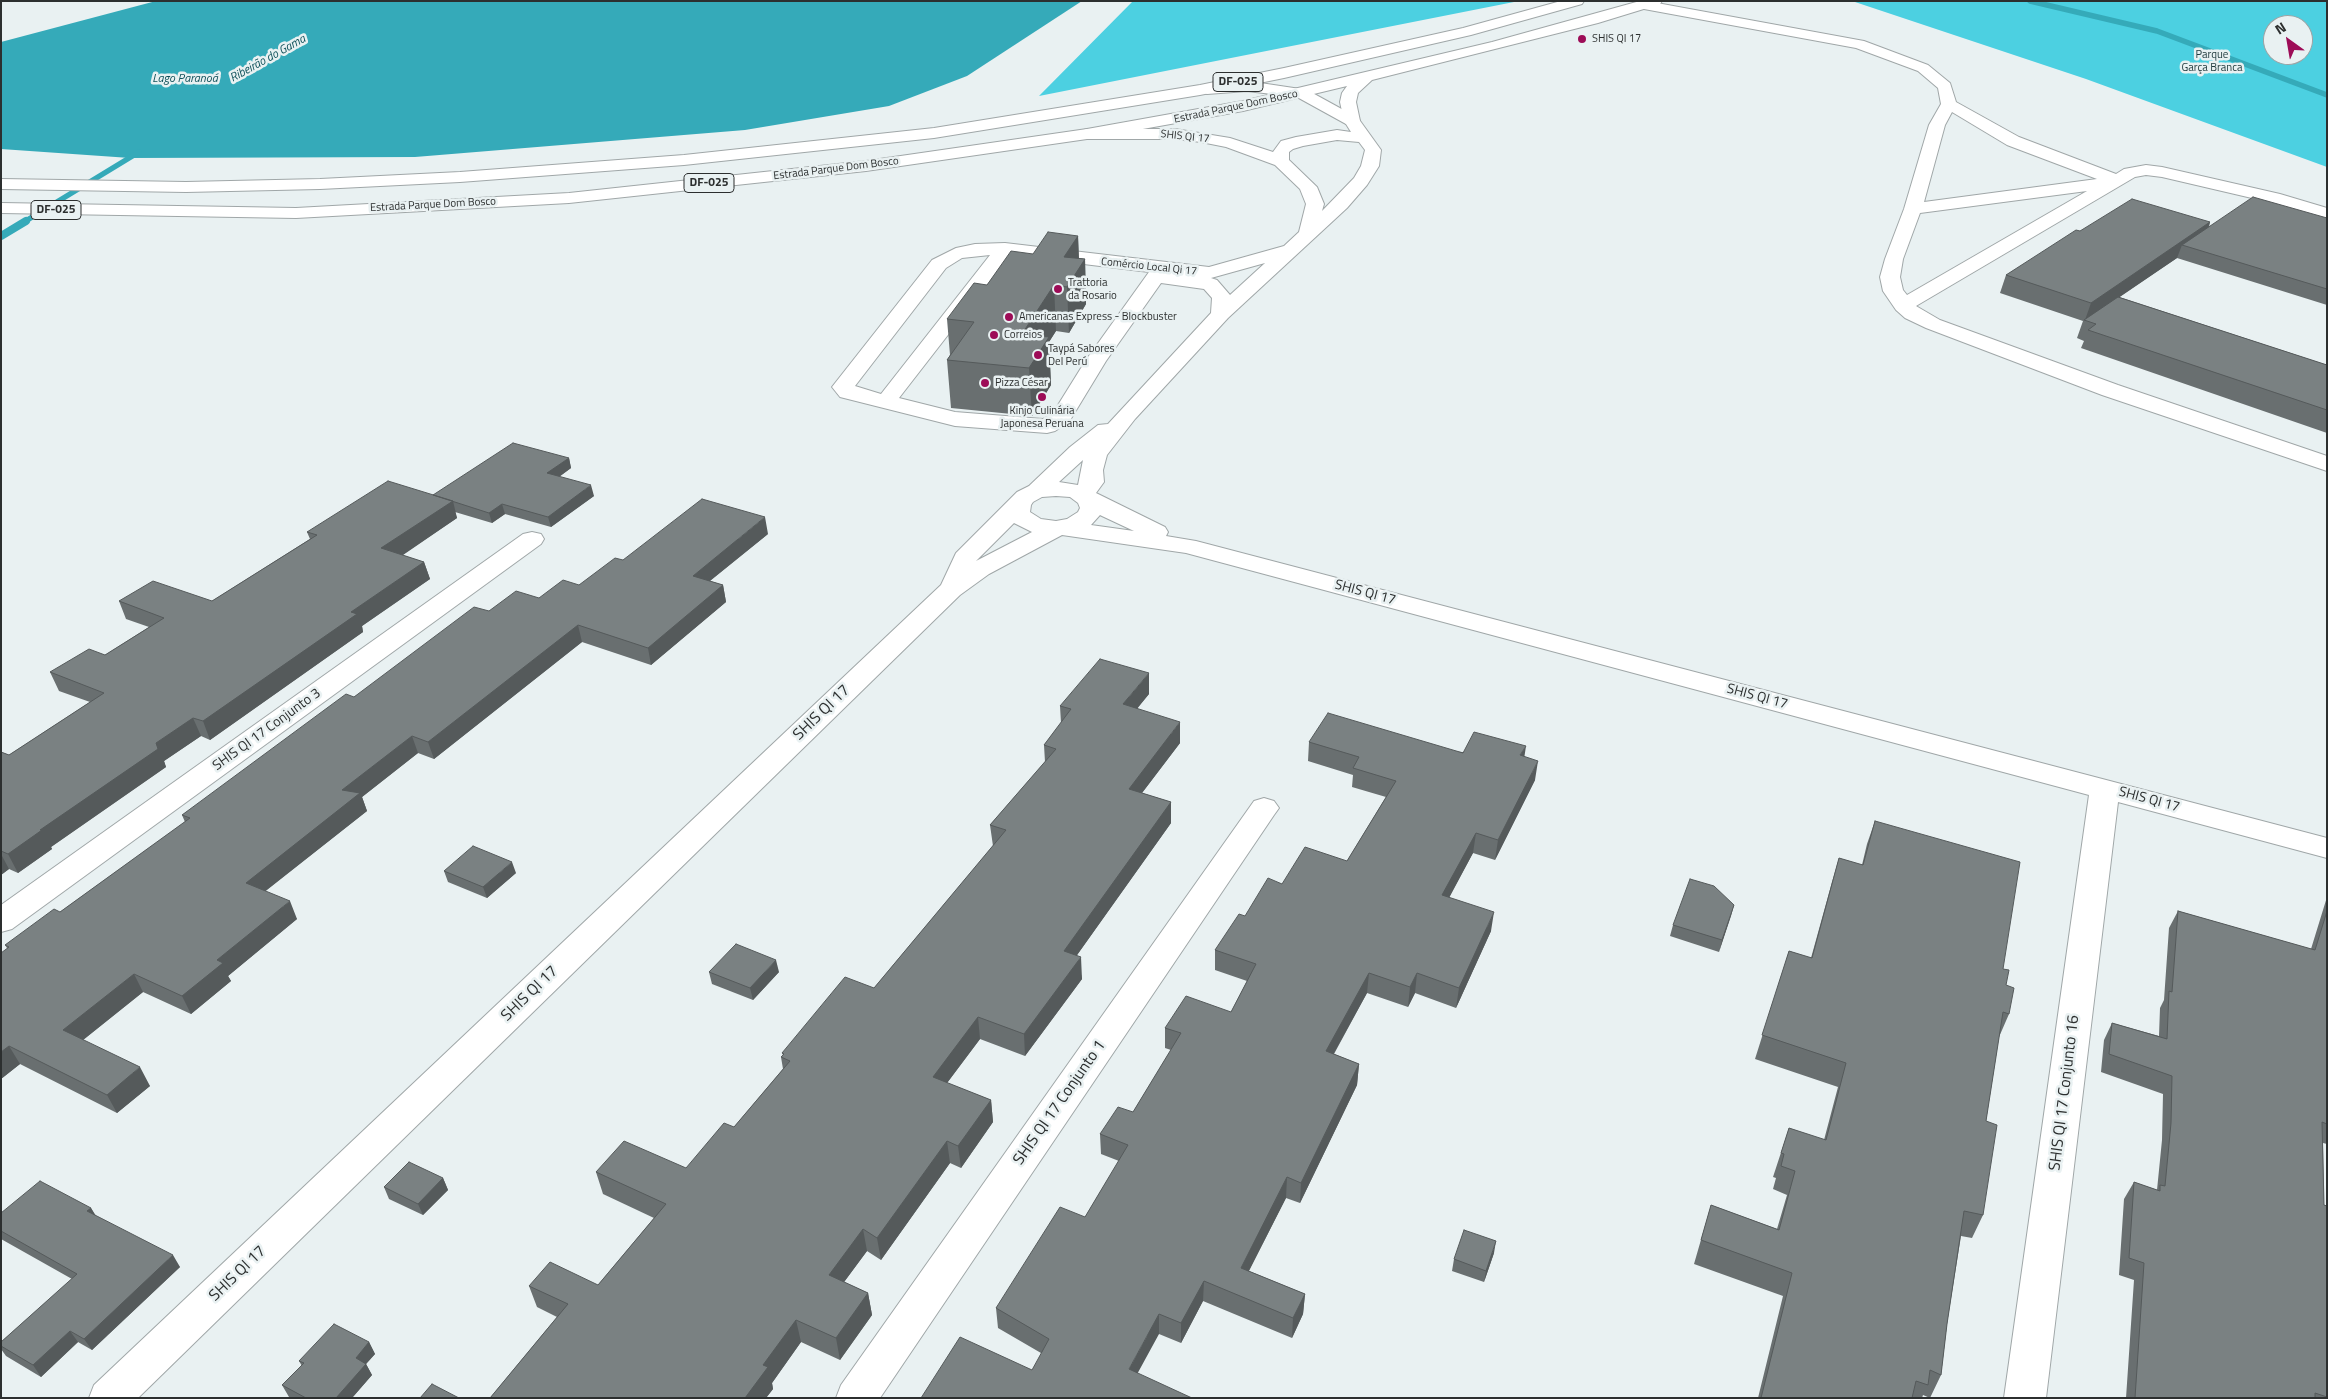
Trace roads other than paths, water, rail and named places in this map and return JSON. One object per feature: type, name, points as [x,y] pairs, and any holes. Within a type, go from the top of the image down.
[{"type":"street","name":"Estrada Parque Dom Bosco","points":[[1,184],[132,186],[320,184],[460,177],[684,160],[934,133],[1200,90],[1284,73],[1466,32],[1577,1]]},
{"type":"street","name":"Estrada Parque Dom Bosco","points":[[1,208],[296,212],[569,198],[866,166],[1167,121],[1366,78],[1538,35],[1650,3]]},
{"type":"street","points":[[1650,3],[1859,44],[1922,68],[1944,86],[1949,104],[2012,141],[2114,181]]},
{"type":"street","points":[[1504,22],[1498,26],[1500,30],[1506,33],[1538,35]]},
{"type":"street","points":[[1466,32],[1479,32],[1498,38],[1500,40],[1494,46]]},
{"type":"street","points":[[1352,121],[1348,102],[1350,94],[1354,87],[1366,78]]},
{"type":"street","name":"SHIS QI 17","points":[[1187,546],[1110,511],[1086,497],[1092,482],[1091,470],[1096,454],[1127,414],[1221,314],[1342,204],[1361,181],[1370,166],[1373,150],[1352,121],[1301,93],[1247,86],[1200,90]]},
{"type":"street","points":[[1949,104],[1936,125],[1913,209],[1894,259],[1890,277],[1893,291],[1903,306],[1919,317],[2110,390],[2327,464]]},
{"type":"street","points":[[866,166],[838,164],[825,158],[828,154],[838,150],[934,133]]},
{"type":"street","name":"SHIS QI 17","points":[[1087,134],[1175,134],[1201,137],[1230,142],[1281,161],[1308,187],[1315,204],[1308,235]]},
{"type":"street","points":[[1281,161],[1281,151],[1288,145],[1302,141],[1337,135],[1366,138]]},
{"type":"street","points":[[1903,306],[2130,172],[2146,170],[2162,172],[2274,198],[2327,214]]},
{"type":"street","points":[[1913,209],[2114,181]]},
{"type":"street","name":"Comércio Local Qi 17","points":[[1156,276],[1096,360],[1060,417],[1054,423],[1038,427],[955,419],[887,400],[848,392],[842,385],[939,264],[956,254],[975,250],[1156,276],[1210,278],[1291,250]]},
{"type":"street","points":[[887,400],[1001,254]]},
{"type":"street","name":"Comércio Local Qi 17","points":[[1001,254],[1182,272],[1210,278],[1222,297],[1221,314]]},
{"type":"street","points":[[1210,278],[1232,289],[1251,287]]},
{"type":"street","name":"SHIS QI 17","points":[[950,590],[965,558],[1078,452],[1127,414]]},
{"type":"street","points":[[1056,488],[1086,497],[1092,508],[1087,517],[1075,524],[1058,528],[1045,528],[1026,522],[1018,510],[1028,498],[1056,488]]},
{"type":"street","name":"SHIS QI 17","points":[[109,1398],[950,590],[980,569],[1058,528],[1187,546],[2327,848]]},
{"type":"street","name":"SHIS QI 17 Conjunto 3","points":[[1,921],[532,539]]},
{"type":"street","name":"SHIS QI 17 Conjunto 16","points":[[2025,1398],[2105,788]]},
{"type":"street","name":"SHIS QI 17 Conjunto 1","points":[[856,1398],[1264,808]]},
{"type":"water","name":"Lago Paranoá","points":[[156,1],[1082,1],[967,76],[889,106],[745,130],[415,157],[130,158],[1,149],[1,42]]},
{"type":"waterway","points":[[2030,1],[2157,31],[2327,95]]},
{"type":"waterway","name":"Ribeirão do Gama","points":[[24,222],[139,152]]},
{"type":"waterway","name":"Ribeirão do Gama","points":[[1,236],[26,221]]},
{"type":"place","name":"SHIS QI 17","points":[[1582,39]]},
{"type":"place","name":"Trattoria da Rosario","points":[[1058,289]]},
{"type":"place","name":"Americanas Express - Blockbuster","points":[[1009,317]]},
{"type":"place","name":"Correios","points":[[994,335]]},
{"type":"place","name":"Taypá Sabores Del Perú","points":[[1038,355]]},
{"type":"place","name":"Pizza César","points":[[985,383]]},
{"type":"place","name":"Kinjo Culinária Japonesa Peruana","points":[[1042,397]]},
{"type":"park label","name":"Parque Garça Branca","points":[[2212,61]]}]
